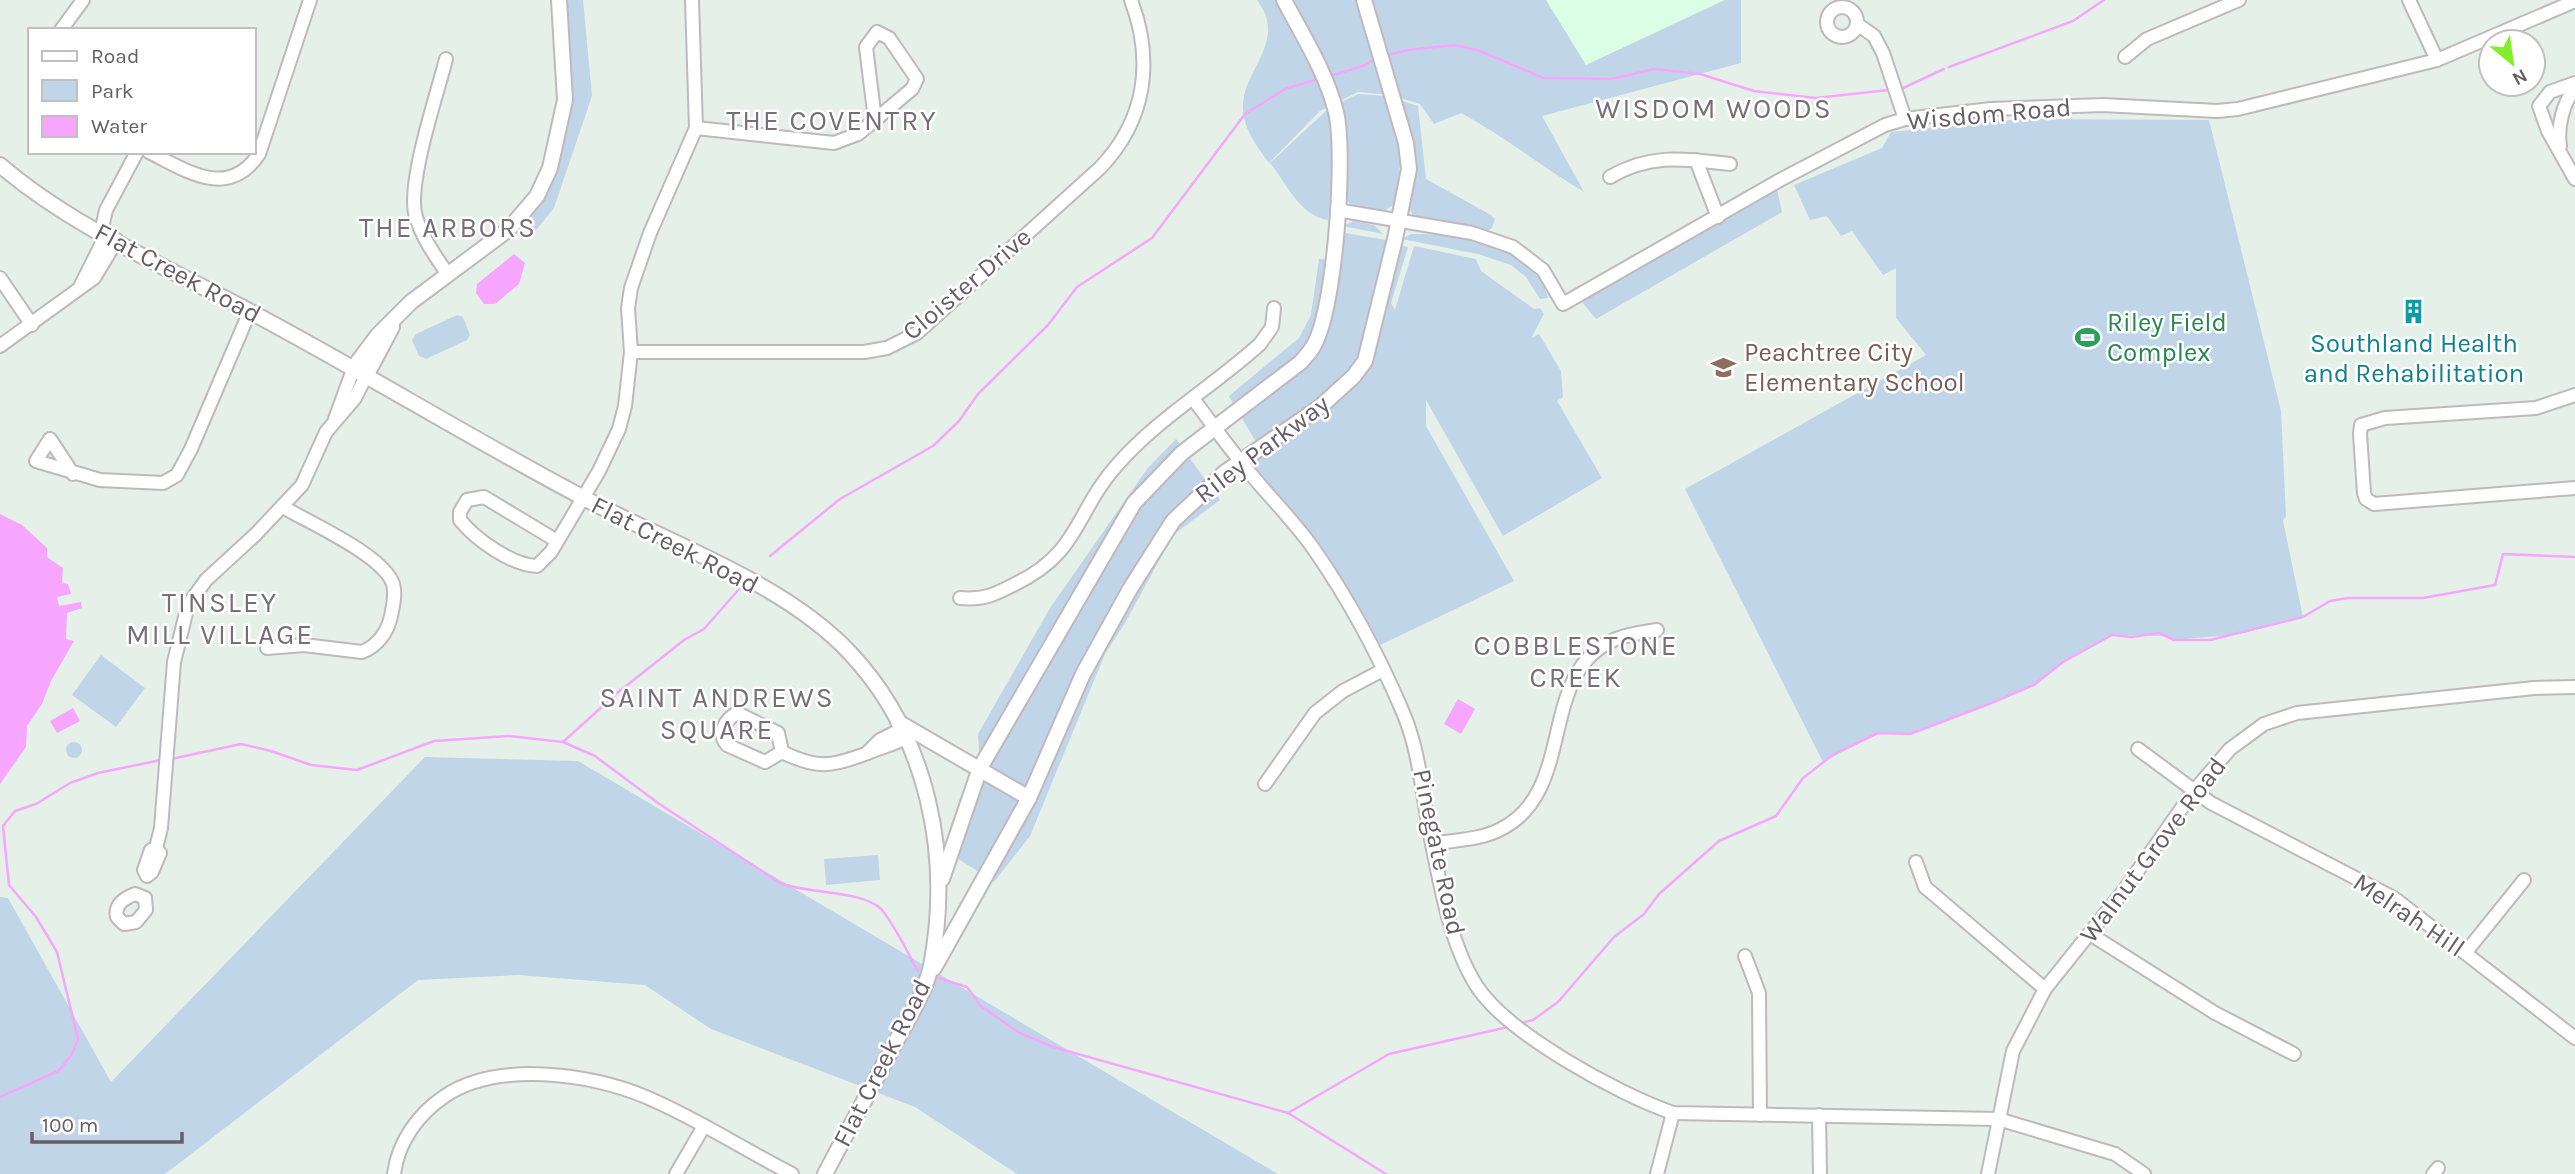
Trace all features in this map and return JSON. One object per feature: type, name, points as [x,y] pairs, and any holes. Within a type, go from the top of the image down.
[{"type":"street","points":[[62,28],[83,0]]},
{"type":"street","points":[[153,154],[207,179],[224,179],[250,167],[259,154],[310,0]]},
{"type":"street","points":[[140,894],[147,876],[144,870],[151,850],[156,848],[177,640],[188,605],[206,580],[284,507],[310,473],[323,439],[355,397],[360,372],[395,320],[411,302],[447,273],[509,229],[537,196],[545,182],[565,100],[559,0]]},
{"type":"street","points":[[557,541],[484,497],[467,500],[460,512],[460,520],[478,538],[526,565],[537,566],[557,541],[619,429],[625,406],[631,352],[628,308],[631,288],[650,233],[696,128],[692,0]]},
{"type":"street","name":"Cloister Drive","points":[[631,352],[864,352],[887,348],[917,333],[1100,168],[1124,140],[1138,108],[1144,76],[1144,43],[1131,0]]},
{"type":"street","name":"Riley Parkway","points":[[940,884],[979,768],[1134,503],[1167,466],[1301,362],[1314,346],[1328,296],[1341,155],[1337,114],[1320,67],[1284,0]]},
{"type":"street","name":"Riley Parkway","points":[[928,978],[1029,798],[1083,674],[1159,540],[1184,507],[1241,462],[1320,407],[1354,376],[1365,360],[1399,222],[1409,169],[1406,143],[1364,0]]},
{"type":"street","points":[[2125,57],[2147,39],[2239,0]]},
{"type":"street","points":[[2409,0],[2437,60]]},
{"type":"street","name":"Wisdom Road","points":[[1337,210],[1472,233],[1513,247],[1543,270],[1563,304],[1866,135],[1905,119],[1991,109],[2103,105],[2217,111],[2238,109],[2437,60],[2569,2]]},
{"type":"street","points":[[1857,24],[1874,36],[1883,52],[1905,119]]},
{"type":"street","points":[[696,128],[827,144],[850,139],[875,120],[912,89],[917,79],[911,67],[881,32],[872,35],[866,47],[875,120]]},
{"type":"street","points":[[446,59],[419,165],[413,203],[421,229],[447,273]]},
{"type":"street","points":[[2560,147],[2559,128],[2566,103],[2575,85]]},
{"type":"street","points":[[2575,85],[2550,92],[2539,106],[2548,131],[2560,147],[2575,179]]},
{"type":"street","points":[[0,346],[94,278],[108,236],[106,210],[136,154]]},
{"type":"street","points":[[1696,160],[1718,216]]},
{"type":"street","points":[[1610,177],[1643,161],[1696,160],[1730,164]]},
{"type":"street","name":"Flat Creek Road","points":[[0,165],[51,203],[108,236],[250,311],[582,498],[701,556],[796,609],[850,654],[902,730],[930,801],[940,884],[928,978],[825,1174]]},
{"type":"street","points":[[2,284],[32,325]]},
{"type":"street","points":[[960,598],[981,599],[1048,566],[1063,551],[1116,466],[1149,435],[1261,344],[1272,327],[1274,308]]},
{"type":"street","points":[[73,474],[136,484],[163,483],[177,475],[191,449],[250,311]]},
{"type":"street","points":[[2575,395],[2536,408],[2385,418],[2361,425],[2366,499],[2374,504],[2575,488]]},
{"type":"street","name":"Pinegate Road","points":[[1194,400],[1241,462],[1315,550],[1337,584],[1383,670],[1403,713],[1418,759],[1432,844],[1462,953],[1476,984],[1509,1021],[1607,1082],[1673,1113],[1998,1119],[2115,1154],[2144,1174]]},
{"type":"street","points":[[267,648],[304,645],[362,652],[370,649],[385,632],[393,607],[393,585],[383,567],[361,551],[284,507]]},
{"type":"street","points":[[1432,844],[1484,836],[1501,830],[1532,807],[1550,763],[1572,679],[1580,666],[1600,648],[1616,639],[1657,630]]},
{"type":"street","points":[[1265,784],[1315,713],[1343,691],[1383,670]]},
{"type":"street","name":"Walnut Grove Road","points":[[1988,1174],[2013,1051],[2045,989],[2090,934],[2193,792],[2246,735],[2264,724],[2297,713],[2538,688],[2575,687]]},
{"type":"street","points":[[737,713],[778,733],[782,752],[765,762],[727,745],[722,740],[725,723],[737,713]]},
{"type":"street","points":[[782,752],[807,763],[825,766],[843,763],[883,750],[902,730],[979,768],[1029,798]]},
{"type":"street","name":"Melrah Hill","points":[[2138,749],[2193,792],[2250,825],[2362,879],[2394,898],[2575,1038]]},
{"type":"street","points":[[1916,862],[1925,887],[2045,989]]},
{"type":"street","points":[[2466,952],[2524,880]]},
{"type":"street","points":[[2090,934],[2216,1013],[2294,1054]]},
{"type":"street","points":[[1745,956],[1759,993],[1760,1115]]},
{"type":"street","points":[[394,1174],[399,1151],[424,1111],[467,1083],[507,1075],[562,1077],[618,1087],[704,1126],[792,1174]]},
{"type":"street","points":[[1657,1174],[1673,1113]]},
{"type":"street","points":[[1819,1115],[1821,1174]]},
{"type":"street","points":[[676,1174],[704,1126]]},
{"type":"shaded area","points":[[1546,0],[1723,0],[1586,65]]},
{"type":"green space","points":[[551,0],[583,0],[592,96],[554,208],[527,241],[557,98]]},
{"type":"green space","points":[[1257,0],[1546,0],[1586,65],[1725,0],[1741,0],[1741,63],[1542,116],[1584,192],[1461,113],[1434,124],[1420,104],[1391,95],[1358,92],[1320,111],[1269,163],[1249,131],[1243,109],[1244,95],[1266,43],[1268,29],[1266,15]]},
{"type":"green space","points":[[1358,94],[1389,96],[1401,152],[1396,203],[1381,213],[1353,206],[1342,191],[1337,104]]},
{"type":"green space","points":[[1396,99],[1418,106],[1426,179],[1491,215],[1495,219],[1492,228],[1484,233],[1413,216],[1407,202]]},
{"type":"green space","points":[[1328,109],[1334,153],[1328,220],[1302,206],[1270,163]]},
{"type":"green space","points":[[2020,119],[2209,120],[2281,411],[2286,516],[2283,521],[2303,617],[2240,634],[2174,640],[2165,636],[2112,635],[2063,662],[2034,685],[1910,734],[1878,733],[1823,762],[1685,489],[1926,355],[1896,318],[1896,268],[1883,275],[1852,231],[1841,236],[1827,216],[1810,220],[1794,185],[1882,148],[1891,132]]},
{"type":"green space","points":[[1777,189],[1782,212],[1596,319],[1581,301]]},
{"type":"green space","points":[[1354,221],[1374,225],[1383,234],[1343,226]]},
{"type":"green space","points":[[1340,232],[1386,240],[1377,281],[1385,295],[1399,245],[1408,247],[1391,303],[1395,310],[1414,246],[1476,259],[1481,271],[1534,309],[1540,308],[1544,314],[1531,338],[1539,334],[1561,371],[1563,397],[1557,401],[1602,478],[1503,536],[1426,400],[1426,426],[1514,581],[1374,648],[1320,559],[1241,462],[1260,449],[1229,396],[1299,338],[1311,315],[1319,259],[1335,260]]},
{"type":"green space","points":[[1411,234],[1471,240],[1510,254],[1540,280],[1548,298],[1540,299],[1526,277],[1511,265],[1478,254],[1402,239]]},
{"type":"green space","points":[[457,315],[463,317],[470,335],[467,340],[426,359],[419,356],[412,340],[416,334]]},
{"type":"green space","points":[[1176,439],[1220,500],[1173,535],[1105,654],[1030,836],[994,882],[957,858],[959,831],[980,768],[978,734],[1050,608],[1147,469]]},
{"type":"green space","points":[[101,655],[145,688],[116,727],[72,695]]},
{"type":"green space","points":[[74,742],[80,744],[80,756],[74,758],[68,756],[66,750],[68,744]]},
{"type":"green space","points":[[425,757],[578,761],[1278,1174],[1017,1174],[915,1107],[711,1029],[645,985],[518,975],[418,980],[165,1174],[0,1174],[0,897],[8,898],[111,1082]]},
{"type":"green space","points":[[878,855],[880,880],[826,885],[824,859]]},
{"type":"water","points":[[514,254],[525,263],[519,284],[495,304],[484,304],[476,293],[477,284]]},
{"type":"water","points":[[0,514],[22,525],[47,548],[47,557],[63,568],[62,583],[68,584],[71,594],[57,597],[59,606],[81,602],[82,608],[67,613],[66,639],[74,641],[51,681],[42,704],[27,726],[26,747],[0,784]]},
{"type":"water","points":[[1458,699],[1475,709],[1461,734],[1444,724]]},
{"type":"water","points":[[73,708],[80,721],[57,733],[50,721]]},
{"type":"waterway","points":[[1949,67],[2073,21],[2104,0]]},
{"type":"waterway","points":[[1386,56],[1407,50],[1455,45],[1477,50],[1544,78],[1612,79],[1654,69],[1700,74],[1754,91],[1816,98],[1888,90]]},
{"type":"waterway","points":[[1330,76],[1366,65],[1375,58]]},
{"type":"waterway","points":[[1901,89],[1944,69]]},
{"type":"waterway","points":[[770,556],[840,499],[933,446],[959,421],[978,394],[1048,325],[1077,287],[1152,238],[1245,114],[1285,89],[1318,79]]},
{"type":"waterway","points":[[1521,1023],[1533,1020],[1558,1002],[1614,937],[1644,914],[1659,894],[1719,841],[1776,816],[1803,778],[1834,754],[1878,733],[1910,734],[1989,704],[2034,685],[2063,662],[2112,635],[2132,637],[2159,633],[2174,640],[2210,640],[2303,617],[2330,601],[2348,598],[2423,598],[2495,585],[2503,554],[2575,557]]},
{"type":"waterway","points":[[563,742],[616,694],[684,640],[704,629],[740,588]]},
{"type":"waterway","points":[[171,759],[241,744],[311,765],[357,770],[434,741],[509,736],[563,742],[595,756],[658,803],[780,883],[848,895],[872,903],[881,909],[891,922],[918,971]]},
{"type":"waterway","points":[[0,1097],[58,1071],[71,1056],[78,1039],[57,952],[36,917],[9,885],[3,826],[15,811],[36,804],[70,783],[98,773],[161,760]]},
{"type":"waterway","points":[[935,977],[967,987],[981,1006],[1018,1032],[1053,1047],[1288,1113],[1386,1174]]},
{"type":"waterway","points":[[1288,1113],[1389,1054],[1508,1027]]},
{"type":"place","name":"Southland Health and Rehabilitation","points":[[2414,311]]},
{"type":"place","name":"Riley Field Complex","points":[[2087,337]]},
{"type":"place","name":"Peachtree City Elementary School","points":[[1724,367]]},
{"type":"district","name":"WISDOM WOODS","points":[[1714,108]]},
{"type":"district","name":"THE COVENTRY","points":[[832,120]]},
{"type":"district","name":"THE ARBORS","points":[[448,227]]},
{"type":"district","name":"TINSLEY MILL VILLAGE","points":[[220,618]]},
{"type":"district","name":"COBBLESTONE CREEK","points":[[1576,661]]},
{"type":"district","name":"SAINT ANDREWS SQUARE","points":[[717,713]]}]
